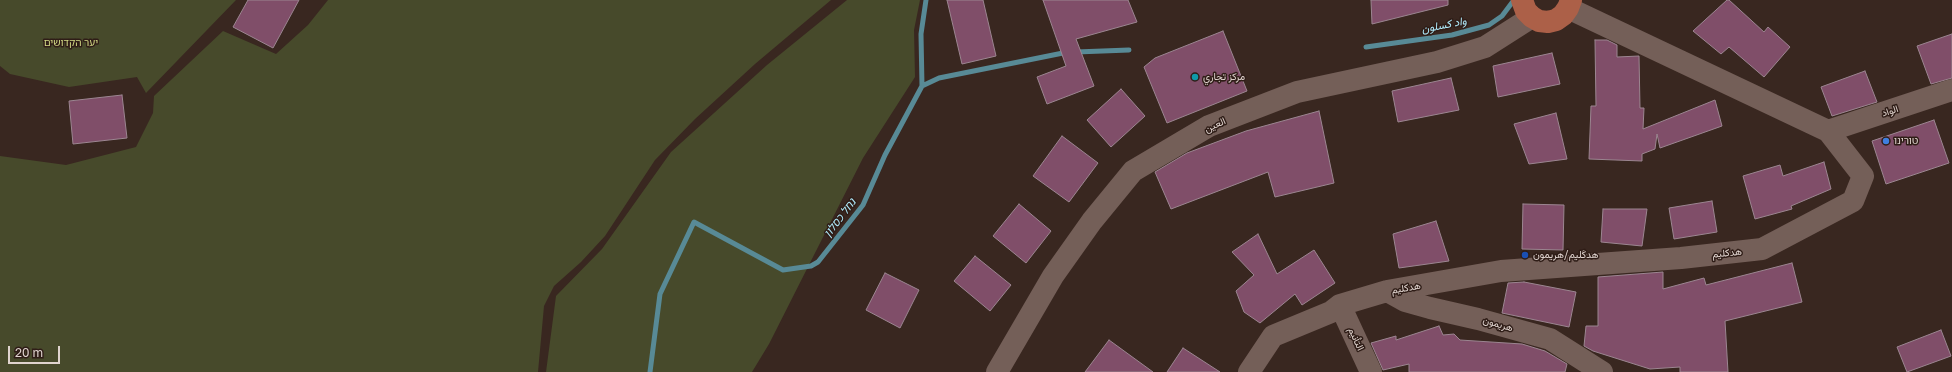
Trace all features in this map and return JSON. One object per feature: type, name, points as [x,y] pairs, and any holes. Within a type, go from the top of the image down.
[{"type":"main road","points":[[1527,9],[1539,21],[1548,22],[1556,20],[1563,15],[1569,4]]},
{"type":"street","name":"هدكليم","points":[[1249,372],[1273,336],[1331,312],[1340,305],[1387,292],[1501,271],[1681,258],[1762,249],[1853,201],[1863,176],[1828,131],[1569,4]]},
{"type":"street","name":"العين","points":[[997,372],[1053,276],[1092,221],[1133,171],[1209,126],[1297,92],[1437,62],[1485,47],[1527,9]]},
{"type":"street","name":"الواد","points":[[1828,131],[1952,90]]},
{"type":"street","name":"هريمون","points":[[1387,292],[1406,301],[1430,308],[1478,319],[1550,339],[1602,372]]},
{"type":"street","name":"التأنيم","points":[[1340,305],[1371,372]]},
{"type":"green space","name":"יער הקדושים","points":[[0,0],[236,0],[146,93],[137,77],[69,87],[10,74],[0,66]]},
{"type":"green space","points":[[328,0],[831,0],[755,64],[695,119],[655,160],[605,236],[581,262],[554,286],[544,306],[538,372],[0,372],[0,156],[66,165],[136,147],[153,113],[154,96],[223,31],[276,54],[308,25]]},
{"type":"green space","points":[[847,0],[920,0],[914,30],[915,77],[863,158],[769,344],[752,372],[546,372],[556,296],[602,249],[671,152],[767,65]]},
{"type":"building","points":[[248,0],[299,0],[273,48],[233,27]]},
{"type":"building","points":[[947,0],[983,0],[996,56],[962,64]]},
{"type":"building","points":[[1043,0],[1128,0],[1137,22],[1076,39],[1094,86],[1047,104],[1037,77],[1066,66]]},
{"type":"building","points":[[1371,0],[1448,0],[1448,5],[1372,24]]},
{"type":"building","points":[[1727,0],[1729,0],[1764,32],[1768,27],[1790,47],[1764,77],[1729,47],[1721,54],[1693,31]]},
{"type":"building","name":"مركز تجاري","points":[[1223,31],[1247,91],[1167,123],[1144,67],[1155,58]]},
{"type":"building","points":[[1952,34],[1952,78],[1931,84],[1917,46]]},
{"type":"building","points":[[1595,40],[1607,40],[1617,45],[1617,57],[1639,56],[1640,108],[1644,108],[1643,129],[1715,100],[1722,126],[1660,148],[1657,134],[1655,149],[1642,154],[1642,161],[1589,159],[1591,106],[1596,106]]},
{"type":"building","points":[[1552,53],[1560,84],[1498,97],[1493,66]]},
{"type":"building","points":[[1865,71],[1877,102],[1832,116],[1821,87]]},
{"type":"building","points":[[1451,78],[1459,110],[1398,122],[1392,91]]},
{"type":"building","points":[[1121,89],[1145,116],[1111,147],[1087,120]]},
{"type":"building","points":[[122,95],[127,138],[73,144],[69,101]]},
{"type":"building","points":[[1319,111],[1334,183],[1275,197],[1268,172],[1171,209],[1155,172],[1187,153],[1246,131]]},
{"type":"building","points":[[1556,113],[1567,159],[1529,164],[1514,124]]},
{"type":"building","points":[[1934,120],[1949,163],[1886,184],[1872,141]]},
{"type":"building","points":[[1062,136],[1098,163],[1069,202],[1033,176]]},
{"type":"building","points":[[1824,162],[1831,189],[1791,206],[1792,209],[1755,219],[1743,176],[1780,165],[1783,176]]},
{"type":"building","points":[[1712,201],[1717,232],[1674,239],[1669,208]]},
{"type":"building","points":[[1019,204],[1051,231],[1026,263],[993,236]]},
{"type":"building","points":[[1523,204],[1564,205],[1563,250],[1522,249]]},
{"type":"building","points":[[1603,209],[1647,209],[1642,246],[1601,242]]},
{"type":"building","points":[[1436,221],[1449,261],[1399,268],[1393,234]]},
{"type":"building","points":[[1258,234],[1277,274],[1314,250],[1335,283],[1302,305],[1295,294],[1260,323],[1244,312],[1236,291],[1254,275],[1232,252]]},
{"type":"building","points":[[975,256],[1011,285],[990,311],[954,281]]},
{"type":"building","points":[[1792,263],[1802,302],[1725,321],[1728,372],[1680,372],[1680,367],[1650,369],[1593,351],[1584,346],[1586,326],[1598,326],[1598,277],[1663,272],[1663,289],[1704,278],[1706,285]]},
{"type":"building","points":[[885,273],[919,290],[900,328],[866,310]]},
{"type":"building","points":[[1524,282],[1576,292],[1569,327],[1502,313],[1508,283]]},
{"type":"building","points":[[1439,326],[1443,335],[1454,334],[1460,340],[1522,344],[1545,351],[1567,364],[1565,372],[1409,372],[1409,364],[1383,370],[1371,343],[1396,336],[1396,340]]},
{"type":"building","points":[[1941,330],[1951,356],[1907,372],[1897,347]]},
{"type":"building","points":[[1109,340],[1153,372],[1085,372]]},
{"type":"building","points":[[1183,348],[1220,372],[1167,372]]},
{"type":"waterway","points":[[922,86],[921,34],[926,0]]},
{"type":"waterway","name":"واد كسلون","points":[[1366,47],[1452,35],[1489,25],[1502,16],[1514,0]]},
{"type":"waterway","name":"נחל כסלון","points":[[1076,52],[1129,50]]},
{"type":"waterway","name":"נחל כסלון","points":[[650,372],[660,294],[694,222],[783,270],[811,266],[818,262],[863,205],[885,155],[922,86],[939,78],[1068,52]]},
{"type":"place","name":"مركز تجاري","points":[[1195,77]]},
{"type":"place","name":"טורינו","points":[[1886,141]]},
{"type":"place","name":"هدكَليم/هريمون","points":[[1525,255]]}]
